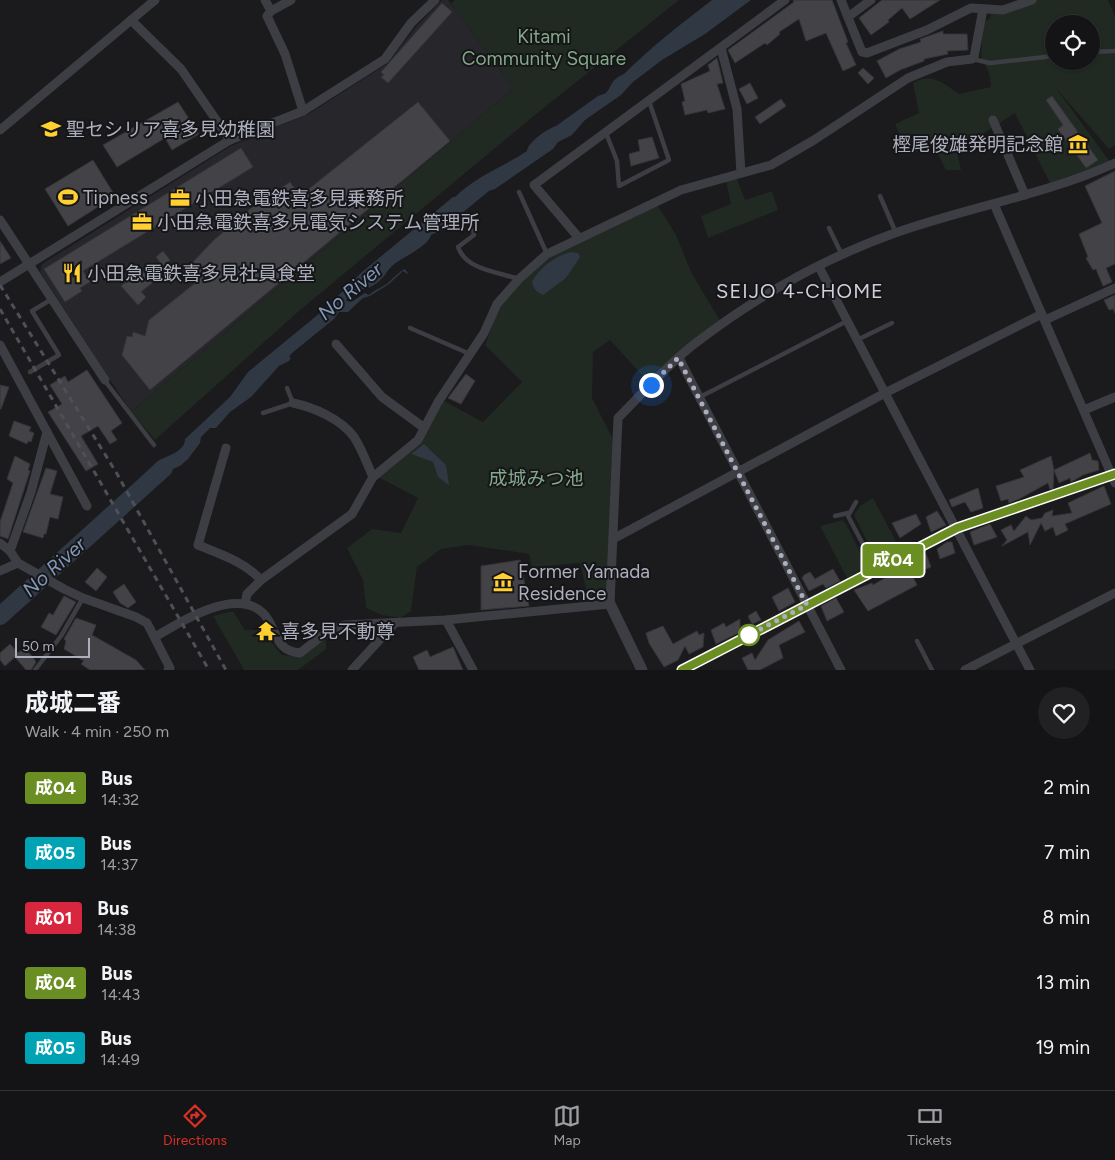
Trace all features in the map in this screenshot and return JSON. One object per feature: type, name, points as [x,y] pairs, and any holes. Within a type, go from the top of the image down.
[{"type":"street","points":[[0,130],[155,0]]},
{"type":"street","points":[[265,0],[271,11]]},
{"type":"street","points":[[291,0],[271,11],[267,16],[285,54],[303,111]]},
{"type":"street","points":[[0,282],[230,140],[303,111],[385,59],[411,23],[435,0]]},
{"type":"street","points":[[579,238],[534,185],[784,0]]},
{"type":"street","points":[[841,0],[862,52],[867,53],[927,30],[971,8],[1003,10],[1032,0]]},
{"type":"street","points":[[848,17],[871,0]]},
{"type":"street","points":[[244,604],[247,594],[261,580],[352,514],[372,477],[418,440],[423,427],[471,355],[497,304],[519,278],[547,254],[681,190],[771,164],[908,78],[947,62],[972,59],[974,57],[983,9]]},
{"type":"street","points":[[131,20],[181,69],[230,140]]},
{"type":"street","points":[[721,48],[737,109],[741,173]]},
{"type":"street","points":[[993,120],[1025,195]]},
{"type":"street","points":[[642,670],[610,604],[618,418],[678,358],[698,342],[776,289],[842,255],[896,233],[1025,195],[1115,163]]},
{"type":"street","points":[[682,670],[957,528],[1114,477],[994,204]]},
{"type":"street","points":[[0,220],[105,380]]},
{"type":"street","points":[[819,267],[1030,670]]},
{"type":"street","points":[[613,539],[886,394],[1043,317],[1115,288]]},
{"type":"street","points":[[336,344],[382,397],[423,427]]},
{"type":"street","points":[[0,345],[88,506]]},
{"type":"street","points":[[678,358],[841,670]]},
{"type":"street","points":[[1084,410],[1115,397]]},
{"type":"street","points":[[293,403],[306,406],[335,420],[354,436],[372,477]]},
{"type":"street","points":[[10,551],[31,492],[47,432]]},
{"type":"street","points":[[226,448],[198,545],[232,558],[254,572],[261,580]]},
{"type":"street","points":[[0,543],[10,551],[20,564],[62,587],[83,598],[136,617],[147,623],[156,637],[170,668],[168,670]]},
{"type":"street","points":[[0,571],[20,564]]},
{"type":"street","points":[[965,670],[1115,593]]},
{"type":"street","points":[[156,637],[170,628],[231,602],[244,604],[263,614],[282,647],[290,652],[300,653],[330,629],[344,626],[446,620],[610,604]]},
{"type":"street","points":[[446,620],[473,670]]},
{"type":"street","points":[[358,668],[394,624]]},
{"type":"lane","points":[[1100,52],[1115,51]]},
{"type":"lane","points":[[972,59],[990,63],[1045,57]]},
{"type":"lane","points":[[605,132],[617,161],[619,186],[669,160],[649,101]]},
{"type":"lane","points":[[519,192],[547,254]]},
{"type":"lane","points":[[880,196],[896,233]]},
{"type":"lane","points":[[829,228],[842,255]]},
{"type":"lane","points":[[472,230],[474,235],[458,247],[461,257],[474,265],[519,278]]},
{"type":"lane","points":[[30,372],[58,355],[32,311],[52,300]]},
{"type":"lane","points":[[699,397],[847,321]]},
{"type":"lane","points":[[857,340],[892,323]]},
{"type":"lane","points":[[410,328],[471,355]]},
{"type":"lane","points":[[105,380],[154,445]]},
{"type":"lane","points":[[263,413],[293,403],[287,388]]},
{"type":"lane","points":[[835,516],[848,513],[856,502]]},
{"type":"lane","points":[[848,513],[876,569]]},
{"type":"lane","points":[[34,670],[49,648],[61,636],[83,598]]},
{"type":"lane","points":[[917,641],[932,670]]},
{"type":"shaded area","points":[[442,0],[448,0],[514,88],[131,412],[40,272],[42,264],[231,146],[310,113],[387,64],[416,27]]},
{"type":"green space","name":"Kitami Community Square","points":[[455,0],[679,0],[535,115],[299,311],[155,440],[131,412],[514,88],[451,4]]},
{"type":"green space","points":[[1032,0],[1108,0],[1115,16],[1115,145],[1109,149],[1056,88],[1110,162],[1050,183],[1015,113],[957,151],[961,170],[946,170],[937,152],[927,148],[909,155],[895,124],[919,113],[913,83],[926,79],[937,80],[959,94],[991,87],[989,73],[981,57],[983,21],[990,19],[991,12]]},
{"type":"green space","points":[[737,179],[745,200],[772,191],[778,210],[708,238],[701,216],[731,204],[726,181]]},
{"type":"green space","name":"成城みつ池","points":[[655,201],[676,235],[692,274],[723,325],[651,385],[610,340],[593,352],[592,398],[615,443],[607,599],[589,601],[580,563],[532,567],[529,554],[469,545],[441,549],[417,567],[411,611],[400,618],[382,615],[366,608],[363,580],[347,548],[372,529],[401,533],[418,498],[378,477],[433,417],[444,401],[483,422],[522,382],[485,345],[502,299],[545,253]]},
{"type":"green space","points":[[873,498],[901,551],[882,561],[876,559],[854,515],[860,506]]},
{"type":"green space","points":[[842,520],[846,524],[866,564],[865,569],[847,578],[820,526]]},
{"type":"green space","points":[[233,611],[245,630],[261,630],[282,655],[298,657],[326,639],[326,649],[298,670],[244,670],[213,616]]},
{"type":"water","points":[[712,0],[751,0],[705,34],[662,60],[633,82],[621,95],[585,120],[572,135],[558,142],[553,149],[495,189],[489,191],[456,218],[447,221],[442,230],[431,235],[429,240],[420,248],[392,266],[377,283],[351,294],[346,301],[353,301],[365,293],[369,295],[387,284],[405,269],[409,275],[403,271],[389,284],[370,296],[363,298],[348,312],[339,312],[334,319],[292,353],[289,361],[279,366],[251,397],[230,412],[216,428],[210,428],[201,437],[200,443],[188,459],[180,466],[163,473],[149,489],[145,481],[154,475],[152,470],[148,470],[158,461],[179,450],[185,439],[230,397],[248,372],[326,308],[362,272],[472,183],[527,151],[528,147],[538,136],[556,126],[598,96],[606,93],[616,78],[624,74],[656,45]]},
{"type":"water","points":[[571,252],[578,253],[580,257],[566,278],[543,295],[537,291],[532,281],[540,271],[554,259]]},
{"type":"water","points":[[424,444],[446,465],[449,485],[438,477],[433,462],[411,454]]},
{"type":"building","points":[[793,0],[832,0],[848,42],[846,43],[856,65],[843,71],[826,33],[806,41],[799,19],[779,32],[780,34],[767,45],[765,43],[735,63],[728,50],[794,2]]},
{"type":"building","points":[[882,0],[940,0],[910,19],[902,8],[888,20],[889,22],[871,35],[859,18]]},
{"type":"building","points":[[442,3],[452,12],[388,83],[381,77],[384,75],[381,72]]},
{"type":"building","points":[[943,31],[943,34],[967,34],[968,50],[947,51],[948,54],[924,59],[924,61],[900,70],[886,78],[877,61],[899,49],[921,42],[920,39]]},
{"type":"building","points":[[717,58],[723,83],[717,84],[725,109],[708,113],[707,110],[685,115],[682,102],[685,101],[681,84],[710,71],[708,65]]},
{"type":"building","points":[[863,68],[874,78],[868,84],[858,73]]},
{"type":"building","points":[[750,83],[758,98],[747,104],[739,89]]},
{"type":"building","name":"樫尾俊雄発明記念館","points":[[1052,96],[1098,160],[1086,168],[1058,129],[1063,125],[1046,100]]},
{"type":"building","points":[[781,99],[786,106],[760,124],[755,117]]},
{"type":"building","points":[[178,102],[199,134],[172,150],[165,138],[117,167],[103,145]]},
{"type":"building","points":[[418,102],[450,141],[150,390],[122,355],[127,336],[132,337],[133,332],[145,336],[149,320],[199,280],[188,267],[214,240],[250,209],[290,182],[300,196]]},
{"type":"building","points":[[652,137],[659,158],[631,166],[629,154],[640,151],[638,140]]},
{"type":"building","points":[[241,148],[253,167],[83,271],[90,282],[80,288],[82,291],[65,302],[44,269]]},
{"type":"building","points":[[93,160],[115,196],[68,226],[45,189]]},
{"type":"building","points":[[1115,171],[1115,264],[1106,268],[1112,282],[1103,286],[1096,269],[1093,270],[1086,258],[1088,257],[1079,234],[1102,223],[1085,186]]},
{"type":"building","points":[[0,241],[11,258],[0,264]]},
{"type":"building","points":[[163,251],[170,260],[163,266],[156,257]]},
{"type":"building","points":[[141,269],[152,283],[141,292],[146,297],[138,305],[121,286]]},
{"type":"building","points":[[1115,295],[1115,313],[1113,309],[1109,310],[1104,300]]},
{"type":"building","points":[[87,370],[122,423],[111,431],[117,440],[110,444],[98,426],[81,436],[98,464],[86,471],[48,412],[62,404],[50,385],[65,376],[68,382]]},
{"type":"building","points":[[466,374],[475,381],[461,404],[448,398]]},
{"type":"building","points":[[0,385],[9,387],[1,409],[0,409]]},
{"type":"building","points":[[14,421],[31,427],[29,431],[34,433],[31,442],[28,441],[27,444],[9,436]]},
{"type":"building","points":[[1090,453],[1092,460],[1098,461],[1099,470],[1083,475],[1071,482],[1070,478],[1059,483],[1054,470]]},
{"type":"building","points":[[15,456],[30,464],[28,470],[30,471],[8,539],[0,536],[0,522],[13,483],[7,479]]},
{"type":"building","points":[[1051,456],[1054,470],[1053,489],[1050,489],[1048,483],[1009,503],[1008,499],[1001,501],[996,486],[1024,477],[1020,470]]},
{"type":"building","points":[[46,468],[57,471],[50,494],[63,497],[58,519],[50,517],[46,534],[44,534],[43,538],[23,532]]},
{"type":"building","points":[[1104,486],[1111,504],[1065,524],[1068,530],[1056,536],[1053,527],[1045,531],[1041,523],[1030,545],[1028,532],[1002,546],[1007,540],[1001,530],[1011,525],[1014,531],[1026,516],[1031,520],[1042,518],[1045,513],[1053,510],[1052,516],[1072,513],[1068,503]]},
{"type":"building","points":[[978,488],[983,508],[971,512],[965,502],[952,507],[949,500]]},
{"type":"building","points":[[937,511],[946,525],[931,532],[926,517]]},
{"type":"building","points":[[916,514],[921,524],[900,538],[892,523]]},
{"type":"building","points":[[990,524],[997,537],[974,545],[970,532]]},
{"type":"building","points":[[947,542],[952,542],[955,553],[940,559],[937,549]]},
{"type":"building","points":[[926,554],[931,567],[912,575],[917,585],[868,611],[854,590],[872,583],[873,585],[897,571],[896,569]]},
{"type":"building","name":"Former Yamada Residence","points":[[520,560],[529,606],[481,610],[481,566]]},
{"type":"building","points":[[97,568],[107,577],[96,591],[85,582]]},
{"type":"building","points":[[833,569],[840,581],[826,588],[823,584],[809,591],[802,578],[804,575],[810,572],[815,579]]},
{"type":"building","points":[[124,584],[136,602],[128,608],[120,603],[113,592]]},
{"type":"building","points":[[788,588],[795,602],[779,611],[772,597]]},
{"type":"building","points":[[64,596],[76,602],[56,635],[41,627],[49,613],[53,615]]},
{"type":"building","points":[[836,598],[844,612],[827,621],[821,606]]},
{"type":"building","points":[[756,611],[761,620],[752,624],[748,616]]},
{"type":"building","points":[[76,618],[96,625],[92,635],[136,660],[145,670],[90,670],[81,664],[84,661],[64,649],[66,641],[64,639]]},
{"type":"building","points":[[740,619],[740,632],[716,644],[711,630],[724,623],[726,627]]},
{"type":"building","points":[[799,621],[805,632],[779,645],[783,658],[760,670],[748,670],[742,658],[752,653],[755,660],[768,640]]},
{"type":"building","points":[[663,626],[673,644],[697,631],[699,635],[704,633],[703,647],[689,654],[685,646],[678,660],[664,667],[649,643],[646,633]]},
{"type":"building","points":[[10,644],[18,653],[24,648],[32,656],[36,662],[31,670],[26,670],[15,657],[5,666],[0,660],[0,653]]},
{"type":"building","points":[[453,647],[463,670],[419,670],[413,657],[427,650],[430,657]]},
{"type":"waterway","name":"No River","points":[[0,616],[164,468]]},
{"type":"railway","points":[[0,285],[116,472],[226,670]]},
{"type":"railway","points":[[0,309],[209,670]]},
{"type":"bus line","name":"成04","points":[[682,670],[957,528],[1115,474]]},
{"type":"place","name":"聖セシリア喜多見幼稚園","points":[[51,129]]},
{"type":"place","name":"樫尾俊雄発明記念館","points":[[1078,144]]},
{"type":"place","name":"Tipness","points":[[68,197]]},
{"type":"place","name":"小田急電鉄喜多見乗務所","points":[[180,198]]},
{"type":"place","name":"小田急電鉄喜多見電気システム管理所","points":[[142,222]]},
{"type":"place","name":"小田急電鉄喜多見社員食堂","points":[[72,273]]},
{"type":"place","name":"Former Yamada Residence","points":[[503,582]]},
{"type":"place","name":"喜多見不動尊","points":[[266,631]]},
{"type":"district","name":"SEIJO 4-CHOME","points":[[800,291]]},
{"type":"route","points":[[651,385],[678,358],[807,605],[749,635]]}]
